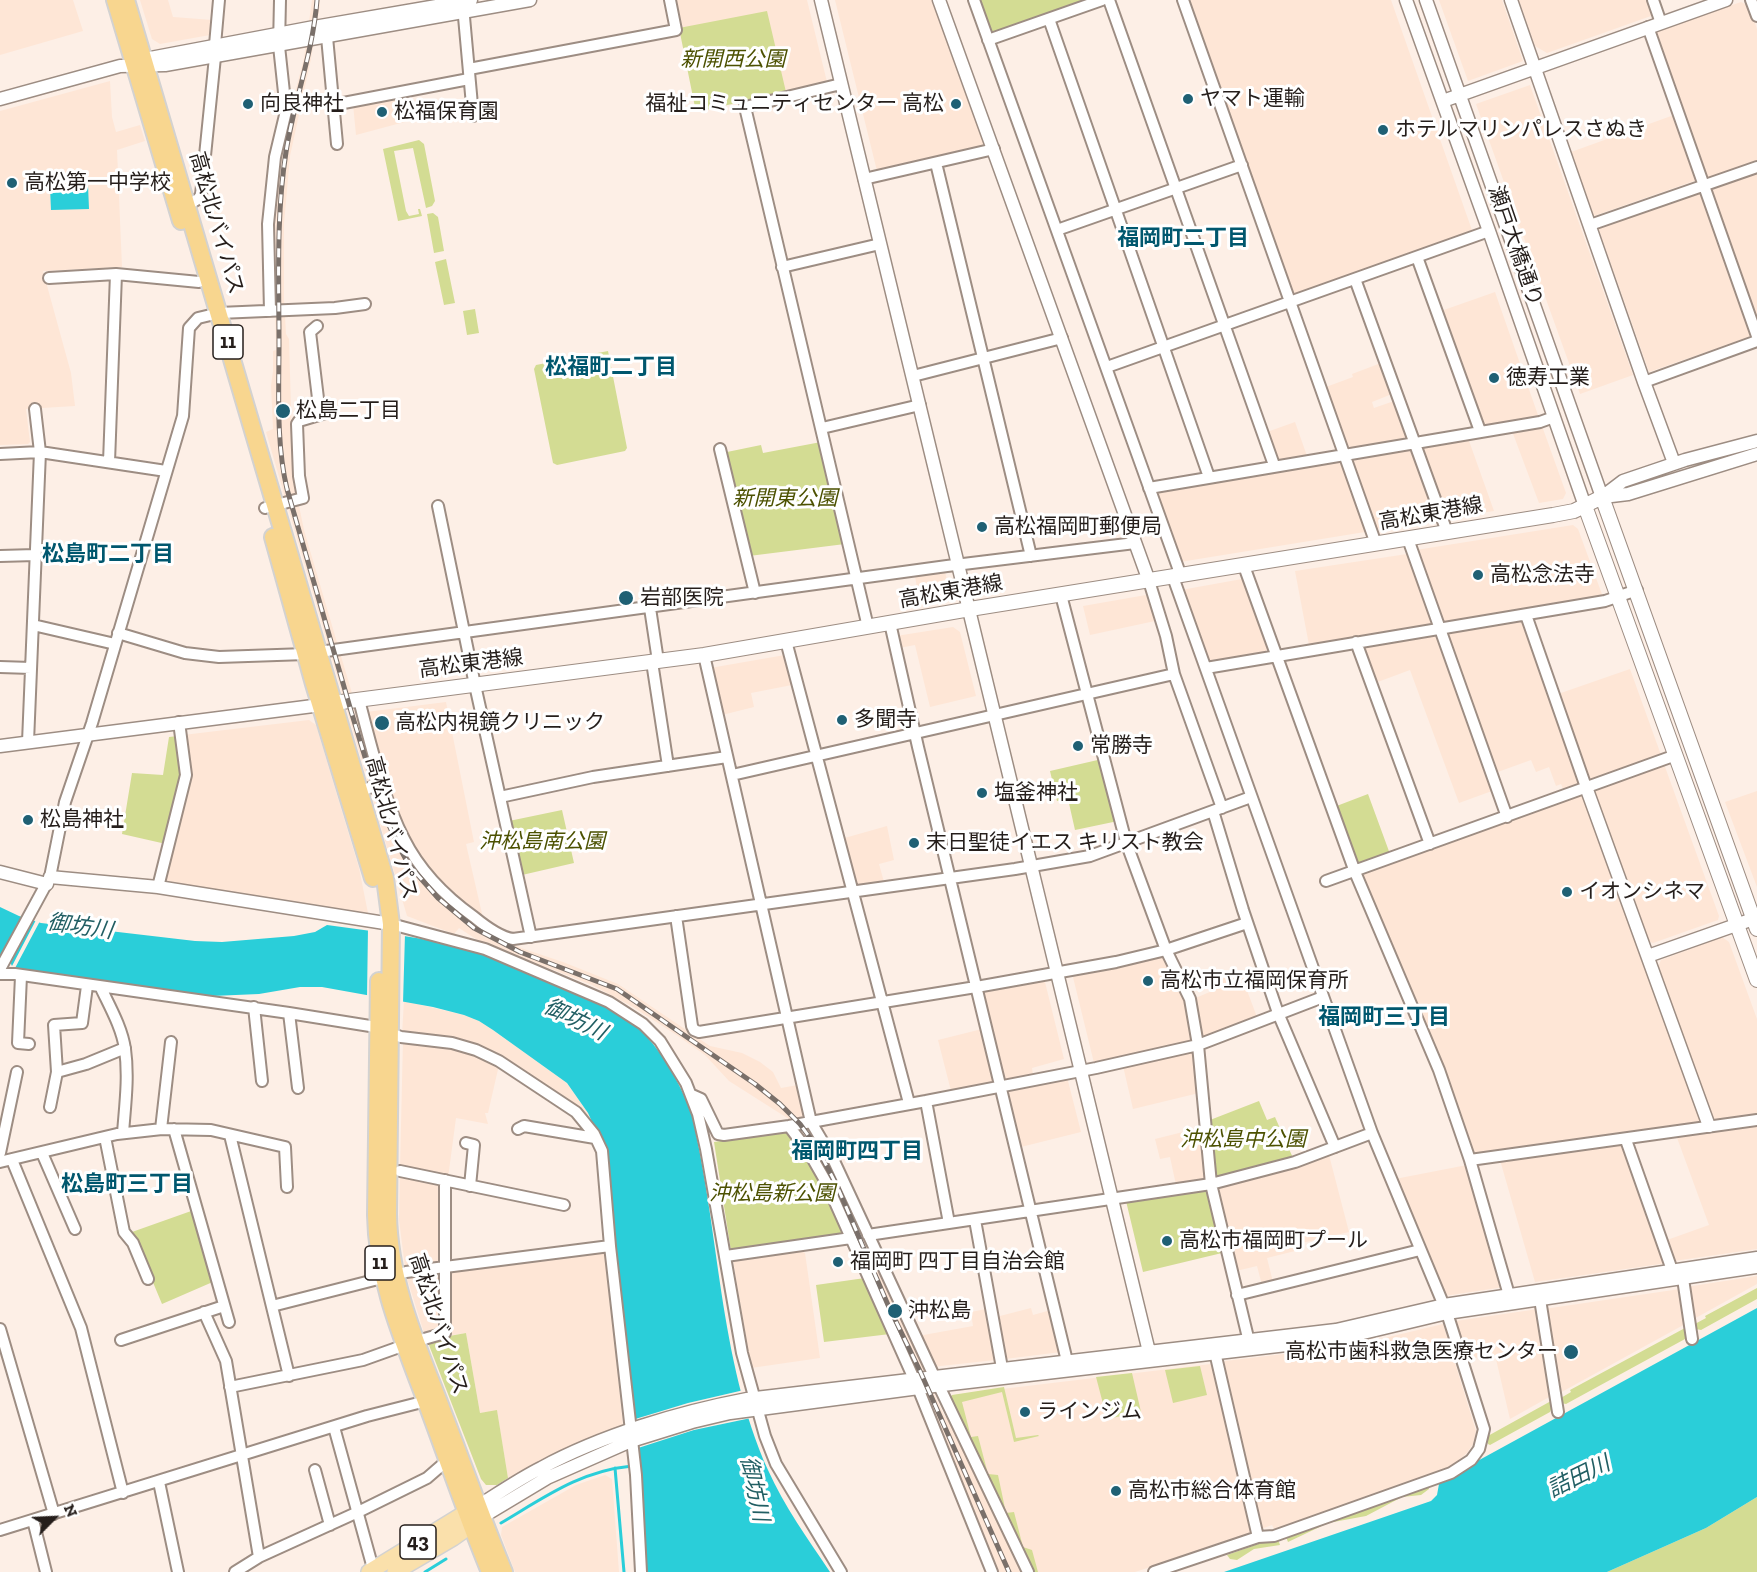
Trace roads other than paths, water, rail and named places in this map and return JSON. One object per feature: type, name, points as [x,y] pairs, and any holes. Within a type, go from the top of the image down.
[{"type":"highway","name":"高松北バイパス","points":[[115,0],[141,63],[188,205],[214,314],[312,653],[354,793],[387,886],[385,1031],[376,1235],[411,1343],[475,1515],[490,1572]]},
{"type":"highway","name":"高松北バイパス","points":[[126,0],[199,282],[214,314]]},
{"type":"highway","name":"高松北バイパス","points":[[432,1400],[448,1463],[504,1572]]},
{"type":"main road","name":"高松東港線","points":[[327,704],[704,655],[970,609],[1574,511],[1602,497]]},
{"type":"main road","points":[[1602,497],[1755,924]]},
{"type":"main road","points":[[1585,506],[1620,597],[1757,980]]},
{"type":"main road","name":"43","points":[[372,1571],[475,1515]]},
{"type":"main road","name":"43","points":[[395,1572],[475,1515]]},
{"type":"street","points":[[188,205],[198,200],[201,195],[219,0]]},
{"type":"street","points":[[270,311],[268,224],[275,157],[286,111],[279,40],[280,0]]},
{"type":"street","points":[[0,99],[120,66],[279,40],[465,3],[530,0]]},
{"type":"street","points":[[333,105],[676,30],[670,0]]},
{"type":"street","points":[[821,0],[1150,1356]]},
{"type":"street","points":[[939,0],[1149,581],[1166,636],[1174,674],[1217,809],[1247,923],[1278,1013],[1335,1148]]},
{"type":"street","points":[[974,0],[1107,367],[1251,797],[1372,1133],[1445,1309],[1484,1429],[1479,1449],[1460,1469],[1274,1536],[1258,1537],[1154,1572]]},
{"type":"street","points":[[988,40],[1102,0]]},
{"type":"street","points":[[1110,0],[1274,465]]},
{"type":"street","points":[[1183,0],[1376,544]]},
{"type":"street","name":"瀬戸大橋通り","points":[[1406,0],[1585,506]]},
{"type":"street","name":"瀬戸大橋通り","points":[[1426,0],[1602,497]]},
{"type":"street","points":[[1510,0],[1674,463]]},
{"type":"street","points":[[1653,0],[1661,23]]},
{"type":"street","points":[[1443,101],[1726,0]]},
{"type":"street","points":[[1751,0],[1757,16]]},
{"type":"street","points":[[279,40],[327,38],[465,3]]},
{"type":"street","points":[[465,3],[473,116]]},
{"type":"street","points":[[1049,19],[1209,477]]},
{"type":"street","points":[[1648,27],[1757,336]]},
{"type":"street","points":[[327,38],[337,144]]},
{"type":"street","points":[[841,84],[745,107],[868,627]]},
{"type":"street","points":[[864,179],[994,149]]},
{"type":"street","points":[[936,163],[1031,556]]},
{"type":"street","points":[[1057,230],[1242,165]]},
{"type":"street","points":[[1590,225],[1757,167]]},
{"type":"street","points":[[1107,367],[1489,231]]},
{"type":"street","points":[[782,267],[880,244]]},
{"type":"street","points":[[1417,257],[1480,431]]},
{"type":"street","points":[[109,462],[116,274]]},
{"type":"street","points":[[49,278],[116,274],[199,282]]},
{"type":"street","points":[[1356,279],[1448,532]]},
{"type":"street","points":[[365,304],[335,308],[214,314],[198,318],[189,328],[183,416],[89,734],[65,802],[48,881],[1,970],[21,976],[87,986],[254,1007],[385,1031],[401,1037],[452,1043],[476,1050],[499,1061],[576,1112],[596,1138],[602,1151],[610,1246],[634,1454],[641,1572]]},
{"type":"street","points":[[270,507],[303,498],[299,476],[297,424],[298,421],[324,414],[310,332],[317,326]]},
{"type":"street","points":[[913,376],[1062,338]]},
{"type":"street","points":[[1644,382],[1757,341]]},
{"type":"street","points":[[822,428],[920,405]]},
{"type":"street","points":[[28,742],[40,452],[35,409]]},
{"type":"street","points":[[1149,488],[1274,465],[1540,422],[1554,417]]},
{"type":"street","points":[[1602,497],[1623,481],[1674,463],[1757,441]]},
{"type":"street","points":[[720,449],[755,593]]},
{"type":"street","points":[[0,454],[40,452],[166,471]]},
{"type":"street","points":[[1602,497],[1628,494],[1757,454]]},
{"type":"street","points":[[438,506],[531,937]]},
{"type":"street","points":[[1408,539],[1507,817]]},
{"type":"street","points":[[33,625],[116,638],[185,653],[219,657],[312,653],[1136,543]]},
{"type":"street","points":[[0,556],[35,555]]},
{"type":"street","points":[[1244,566],[1355,872],[1439,1070],[1470,1160],[1509,1295]]},
{"type":"street","points":[[1206,668],[1605,601],[1637,590]]},
{"type":"street","points":[[1061,595],[1126,842],[1166,950],[1190,999],[1198,1045],[1211,1184],[1249,1345]]},
{"type":"street","points":[[650,608],[668,766]]},
{"type":"street","points":[[1526,615],[1709,1126]]},
{"type":"street","points":[[890,623],[1067,1361]]},
{"type":"street","points":[[786,641],[909,1103]]},
{"type":"street","points":[[1356,642],[1430,844]]},
{"type":"street","points":[[704,655],[811,1122],[834,1161],[1028,1572]]},
{"type":"street","points":[[0,667],[31,668]]},
{"type":"street","points":[[732,775],[1174,674]]},
{"type":"street","points":[[359,700],[383,783],[404,839],[420,865],[442,890],[466,911],[493,931],[509,939],[852,892],[1090,856],[1251,797]]},
{"type":"street","points":[[0,746],[327,704]]},
{"type":"street","points":[[158,887],[186,775],[179,722]]},
{"type":"street","points":[[1326,881],[1676,755]]},
{"type":"street","points":[[500,797],[593,777],[727,757]]},
{"type":"street","points":[[354,793],[383,783]]},
{"type":"street","points":[[0,872],[48,881],[158,887],[386,927],[485,949],[609,1002],[643,1024],[660,1041],[692,1095],[706,1149],[752,1404],[776,1464],[841,1572]]},
{"type":"street","points":[[676,916],[694,1030],[699,1032],[1116,962],[1166,950],[1247,923]]},
{"type":"street","points":[[1648,956],[1737,924],[1755,924]]},
{"type":"street","points":[[21,976],[18,1043],[29,1044]]},
{"type":"street","points":[[50,1107],[57,1072],[54,1025],[82,1023],[87,986]]},
{"type":"street","points":[[101,988],[120,1030],[125,1048],[127,1073],[123,1133]]},
{"type":"street","points":[[692,1095],[700,1099],[718,1134],[789,1126],[1081,1071],[1198,1045],[1323,997]]},
{"type":"street","points":[[254,1007],[262,1081]]},
{"type":"street","points":[[289,1013],[298,1088]]},
{"type":"street","points":[[161,1129],[171,1042]]},
{"type":"street","points":[[57,1072],[86,1064],[125,1048]]},
{"type":"street","points":[[0,1153],[17,1072]]},
{"type":"street","points":[[926,1101],[949,1223]]},
{"type":"street","points":[[1470,1160],[1757,1120]]},
{"type":"street","points":[[518,1129],[524,1126],[596,1138]]},
{"type":"street","points":[[789,1126],[819,1169],[851,1238],[916,1383],[992,1572]]},
{"type":"street","points":[[0,1161],[123,1133],[161,1129],[211,1130],[285,1147],[287,1187]]},
{"type":"street","points":[[174,1129],[229,1322]]},
{"type":"street","points":[[868,1235],[1211,1184],[1294,1162],[1372,1133]]},
{"type":"street","points":[[230,1135],[289,1376]]},
{"type":"street","points":[[105,1137],[124,1232],[133,1243],[148,1279]]},
{"type":"street","points":[[1626,1140],[1679,1272],[1692,1339]]},
{"type":"street","points":[[466,1143],[474,1145],[470,1186]]},
{"type":"street","points":[[42,1153],[75,1229]]},
{"type":"street","points":[[12,1160],[81,1328],[123,1492]]},
{"type":"street","points":[[400,1171],[564,1204]]},
{"type":"street","points":[[230,1387],[363,1360],[445,1333],[443,1267],[445,1180]]},
{"type":"street","points":[[975,1220],[1002,1368]]},
{"type":"street","points":[[726,1256],[851,1238]]},
{"type":"street","points":[[272,1306],[388,1276],[610,1246]]},
{"type":"street","points":[[1237,1295],[1420,1250]]},
{"type":"street","points":[[1445,1309],[1757,1258]]},
{"type":"street","points":[[1679,1272],[1757,1267]]},
{"type":"street","points":[[475,1515],[632,1435],[692,1422],[752,1404],[1150,1356],[1351,1337],[1445,1309],[1509,1295],[1539,1295]]},
{"type":"street","points":[[1539,1295],[1558,1412]]},
{"type":"street","points":[[121,1340],[224,1306]]},
{"type":"street","points":[[204,1312],[226,1361],[259,1557]]},
{"type":"street","points":[[0,1329],[54,1514]]},
{"type":"street","points":[[1215,1349],[1258,1537]]},
{"type":"street","points":[[936,1381],[1002,1368],[1150,1356]]},
{"type":"street","points":[[0,1530],[367,1416],[432,1400]]},
{"type":"street","points":[[334,1427],[372,1571]]},
{"type":"street","points":[[235,1572],[259,1557],[427,1479],[442,1465],[448,1463]]},
{"type":"street","points":[[319,1475],[330,1525]]},
{"type":"street","points":[[159,1482],[178,1572]]},
{"type":"street","points":[[33,1520],[46,1572]]},
{"type":"water","points":[[88,185],[89,209],[51,210],[50,187]]},
{"type":"water","name":"御坊川","points":[[0,907],[41,923],[195,941],[222,942],[294,936],[315,932],[327,925],[419,938],[456,946],[496,959],[598,1002],[635,1025],[653,1044],[668,1066],[691,1112],[701,1157],[729,1339],[752,1427],[768,1470],[781,1496],[830,1572],[645,1572],[604,1148],[588,1113],[567,1083],[479,1021],[433,1007],[322,987],[300,987],[259,994],[212,996],[19,971],[0,963]]},
{"type":"water","name":"詰田川","points":[[1757,1308],[1757,1497],[1706,1528],[1607,1572],[1224,1572],[1431,1501],[1437,1495],[1439,1484],[1466,1470],[1472,1464]]},
{"type":"waterway","points":[[501,1523],[579,1479],[632,1466]]},
{"type":"waterway","points":[[615,1468],[624,1572]]},
{"type":"waterway","points":[[425,1572],[446,1559]]},
{"type":"railway","points":[[317,0],[312,39],[286,152],[279,224],[281,454],[287,489],[379,803],[409,865],[438,898],[474,928],[520,952],[617,989],[755,1084],[800,1124],[818,1149],[838,1188],[888,1305],[920,1371],[1009,1572]]},
{"type":"place","name":"ヤマト運輸","points":[[1188,99]]},
{"type":"place","name":"向良神社","points":[[248,104]]},
{"type":"place","name":"福祉コミュニティセンター 高松","points":[[956,104]]},
{"type":"place","name":"松福保育園","points":[[382,112]]},
{"type":"place","name":"ホテルマリンパレスさぬき","points":[[1383,130]]},
{"type":"place","name":"高松第一中学校","points":[[12,183]]},
{"type":"place","name":"徳寿工業","points":[[1494,378]]},
{"type":"place","name":"松島二丁目","points":[[283,411]]},
{"type":"place","name":"高松福岡町郵便局","points":[[982,527]]},
{"type":"place","name":"高松念法寺","points":[[1478,575]]},
{"type":"place","name":"岩部医院","points":[[626,598]]},
{"type":"place","name":"多聞寺","points":[[842,720]]},
{"type":"place","name":"高松内視鏡クリニック","points":[[382,723]]},
{"type":"place","name":"常勝寺","points":[[1078,746]]},
{"type":"place","name":"塩釜神社","points":[[982,793]]},
{"type":"place","name":"松島神社","points":[[28,820]]},
{"type":"place","name":"末日聖徒イエス キリスト教会","points":[[914,843]]},
{"type":"place","name":"イオンシネマ","points":[[1567,892]]},
{"type":"place","name":"高松市立福岡保育所","points":[[1148,981]]},
{"type":"place","name":"高松市福岡町プール","points":[[1167,1241]]},
{"type":"place","name":"福岡町 四丁目自治会館","points":[[838,1262]]},
{"type":"place","name":"沖松島","points":[[895,1311]]},
{"type":"place","name":"高松市歯科救急医療センター","points":[[1571,1352]]},
{"type":"place","name":"ラインジム","points":[[1025,1412]]},
{"type":"place","name":"高松市総合体育館","points":[[1116,1491]]},
{"type":"district","name":"福岡町二丁目","points":[[1183,239]]},
{"type":"district","name":"松福町二丁目","points":[[611,368]]},
{"type":"district","name":"松島町二丁目","points":[[108,555]]},
{"type":"district","name":"福岡町三丁目","points":[[1384,1018]]},
{"type":"district","name":"福岡町四丁目","points":[[857,1152]]},
{"type":"district","name":"松島町三丁目","points":[[127,1185]]},
{"type":"park label","name":"新開西公園","points":[[733,60]]},
{"type":"park label","name":"新開東公園","points":[[785,499]]},
{"type":"park label","name":"沖松島南公園","points":[[542,842]]},
{"type":"park label","name":"沖松島中公園","points":[[1243,1140]]},
{"type":"park label","name":"沖松島新公園","points":[[772,1194]]}]
